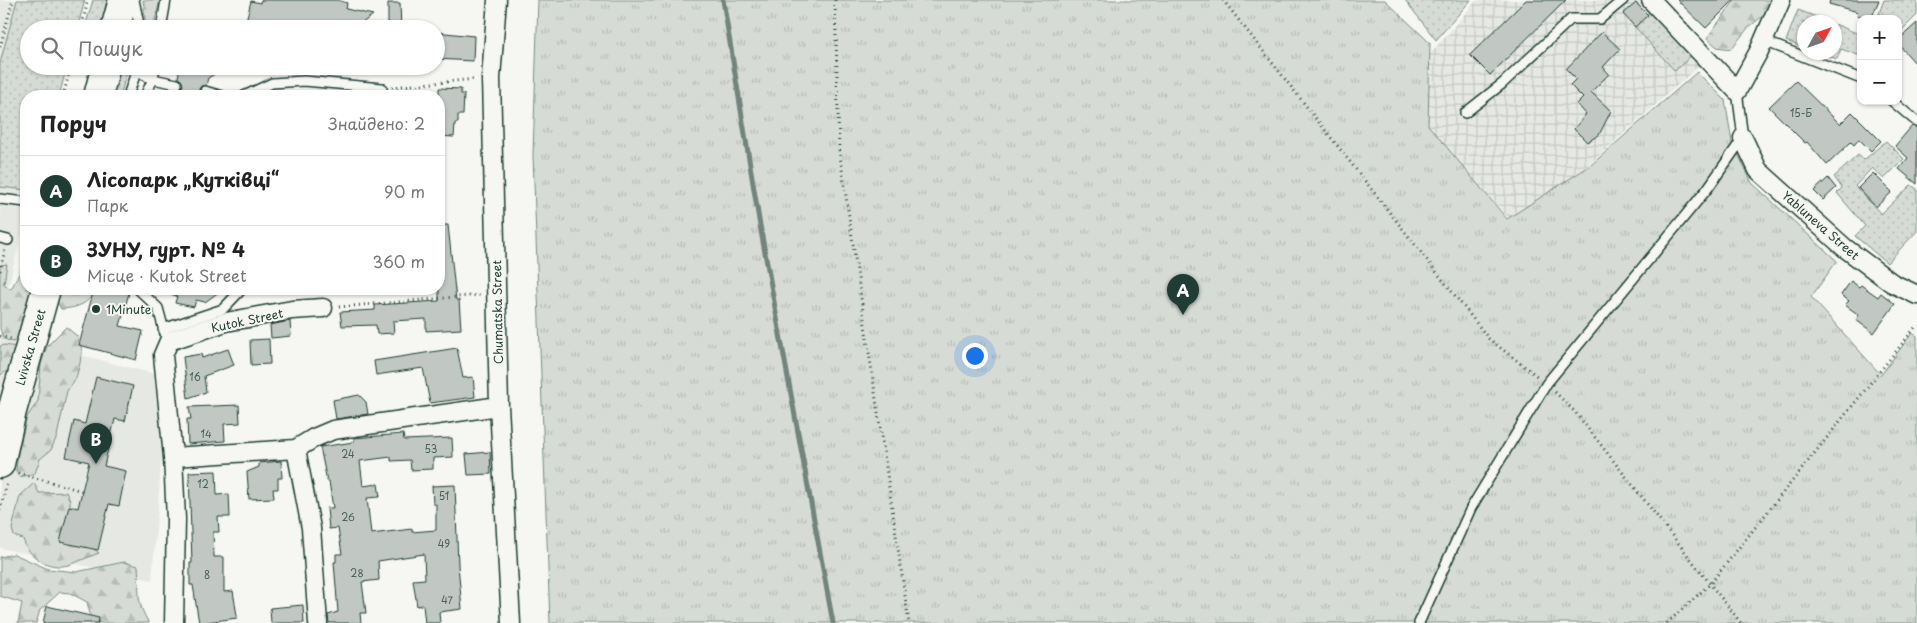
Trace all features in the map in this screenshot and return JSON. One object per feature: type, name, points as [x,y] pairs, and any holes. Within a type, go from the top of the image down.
[{"type":"main road","points":[[117,20],[122,0]]},
{"type":"main road","points":[[100,90],[104,75]]},
{"type":"main road","name":"Lvivska Street","points":[[5,467],[4,426],[44,295]]},
{"type":"street","name":"Chumatska Street","points":[[497,0],[491,78],[499,406],[511,623]]},
{"type":"street","points":[[1651,0],[1736,91],[1764,41],[1781,0]]},
{"type":"street","name":"Yabluneva Street","points":[[1743,138],[1758,170],[1845,248],[1892,283],[1917,295]]},
{"type":"street","name":"Kutok Street","points":[[166,335],[292,310],[323,308]]},
{"type":"street","points":[[166,335],[163,355],[173,457],[176,519],[174,623]]},
{"type":"street","points":[[173,457],[296,449],[333,430],[499,406]]},
{"type":"street","points":[[296,449],[311,528],[318,623]]},
{"type":"lane","points":[[134,0],[138,20]]},
{"type":"lane","points":[[163,20],[166,0]]},
{"type":"lane","points":[[1465,113],[1502,84],[1571,19],[1600,18],[1623,0]]},
{"type":"lane","points":[[1764,41],[1857,77]]},
{"type":"lane","points":[[130,90],[135,75]]},
{"type":"lane","points":[[147,75],[153,79],[177,84]]},
{"type":"lane","points":[[148,90],[154,75]]},
{"type":"lane","points":[[258,90],[272,84],[296,82],[382,88]]},
{"type":"lane","points":[[1419,623],[1471,508],[1547,383],[1708,188],[1743,138],[1736,91]]},
{"type":"lane","points":[[1897,105],[1917,122]]},
{"type":"lane","points":[[0,199],[20,201]]},
{"type":"lane","points":[[144,295],[158,308],[166,335],[222,309],[236,295]]},
{"type":"path","points":[[0,47],[12,0]]},
{"type":"path","points":[[83,20],[88,0]]},
{"type":"path","points":[[835,0],[839,149],[909,623]]},
{"type":"path","points":[[1223,0],[1489,339],[1547,383],[1575,412],[1741,623]]},
{"type":"path","points":[[65,90],[69,75]]},
{"type":"path","points":[[382,88],[491,78]]},
{"type":"path","points":[[0,271],[4,239]]},
{"type":"path","points":[[323,308],[496,294]]},
{"type":"path","points":[[1667,623],[1710,584],[1917,325]]},
{"type":"path","points":[[0,336],[14,340]]},
{"type":"path","points":[[5,467],[82,491]]},
{"type":"shaded area","points":[[0,0],[84,0],[46,20],[20,20],[20,75],[28,75],[27,90],[20,90],[20,241],[0,319]]},
{"type":"shaded area","points":[[1477,0],[1648,0],[1703,62],[1518,229],[1426,125],[1424,61]]},
{"type":"shaded area","points":[[0,334],[154,374],[162,453],[152,580],[0,548]]},
{"type":"green space","points":[[17,0],[85,0],[79,20],[20,20],[20,75],[65,75],[61,90],[20,90],[20,189],[0,187],[0,63]]},
{"type":"green space","points":[[93,0],[107,0],[102,20],[87,20]]},
{"type":"green space","points":[[143,0],[160,0],[155,20],[145,20]]},
{"type":"green space","points":[[538,0],[1385,0],[1430,43],[1428,125],[1507,219],[1591,165],[1697,72],[1725,100],[1732,142],[1752,183],[1837,261],[1811,297],[1881,375],[1912,333],[1917,336],[1917,623],[550,623],[533,155]]},
{"type":"green space","points":[[1405,0],[1471,0],[1436,40]]},
{"type":"green space","points":[[1735,0],[1775,0],[1770,10],[1748,28],[1731,49],[1717,47],[1707,38]]},
{"type":"green space","points":[[1884,0],[1917,0],[1917,15],[1902,30],[1902,15],[1878,15]]},
{"type":"green space","points":[[1798,10],[1811,15],[1797,15],[1797,45],[1786,41]]},
{"type":"green space","points":[[1650,11],[1693,54],[1675,71],[1635,27]]},
{"type":"green space","points":[[1842,27],[1857,33],[1857,55],[1842,49]]},
{"type":"green space","points":[[114,75],[126,75],[122,90],[110,90]]},
{"type":"green space","points":[[1886,141],[1904,159],[1884,179],[1872,168],[1855,186],[1881,214],[1911,185],[1917,189],[1917,231],[1887,263],[1855,236],[1865,226],[1837,193],[1842,188],[1834,177],[1858,155],[1864,160]]},
{"type":"green space","points":[[7,264],[4,284],[11,289],[20,272],[20,295],[32,295],[24,334],[13,342],[4,339],[0,329],[0,265]]},
{"type":"green space","points":[[57,295],[92,295],[86,302],[73,308],[61,309],[56,299]]},
{"type":"green space","points":[[66,327],[77,336],[82,349],[76,378],[67,391],[57,436],[51,450],[40,459],[35,473],[20,477],[16,471],[18,453],[27,417],[38,401],[41,364],[47,346]]},
{"type":"green space","points":[[0,346],[16,347],[15,366],[0,375]]},
{"type":"green space","points":[[34,483],[39,493],[66,492],[70,501],[70,518],[91,547],[99,553],[68,565],[54,566],[40,561],[29,551],[23,539],[14,536],[12,529],[20,496]]},
{"type":"green space","points":[[14,554],[48,569],[76,572],[124,562],[138,566],[140,602],[149,623],[89,623],[90,614],[87,602],[70,593],[60,592],[40,610],[36,623],[18,623],[22,603],[0,596],[0,557]]},
{"type":"building","points":[[261,0],[337,0],[347,3],[346,9],[373,15],[366,20],[246,20],[251,1],[260,3]]},
{"type":"building","points":[[1526,0],[1566,0],[1490,75],[1470,55]]},
{"type":"building","points":[[1677,0],[1734,0],[1706,28]]},
{"type":"building","points":[[1830,0],[1879,0],[1873,15],[1857,15],[1858,12],[1829,4]]},
{"type":"building","points":[[388,3],[400,3],[401,20],[388,20]]},
{"type":"building","points":[[1636,3],[1648,15],[1635,27],[1623,14]]},
{"type":"building","points":[[1917,23],[1917,65],[1902,48],[1902,36]]},
{"type":"building","points":[[1602,32],[1620,49],[1603,67],[1609,74],[1591,92],[1611,111],[1599,135],[1587,142],[1574,129],[1586,114],[1577,104],[1583,98],[1570,85],[1576,79],[1566,69]]},
{"type":"building","points":[[445,33],[474,36],[473,61],[445,59]]},
{"type":"building","points":[[178,75],[213,75],[208,78],[206,85],[201,86],[199,90],[176,90],[183,85],[178,78]]},
{"type":"building","points":[[1796,81],[1840,124],[1852,112],[1881,141],[1871,151],[1859,139],[1854,145],[1851,142],[1827,165],[1807,142],[1805,143],[1769,107]]},
{"type":"building","points":[[439,88],[461,89],[461,94],[464,94],[463,115],[458,115],[458,123],[455,123],[454,137],[445,136],[445,90],[439,90]]},
{"type":"building","points":[[1912,126],[1917,128],[1917,184],[1899,169],[1908,158],[1895,146]]},
{"type":"building","points":[[1873,173],[1892,192],[1876,207],[1858,188]]},
{"type":"building","points":[[1828,178],[1836,188],[1823,200],[1814,191]]},
{"type":"building","points":[[445,225],[448,225],[456,300],[459,300],[461,329],[426,331],[426,319],[393,321],[394,333],[377,334],[376,325],[342,326],[340,312],[375,310],[375,305],[439,301],[439,295],[445,295]]},
{"type":"building","points":[[1851,281],[1859,287],[1861,285],[1878,297],[1881,293],[1895,304],[1874,333],[1856,320],[1859,315],[1845,305],[1849,301],[1841,295]]},
{"type":"building","points":[[92,295],[128,295],[120,326],[143,331],[136,360],[79,345]]},
{"type":"building","points":[[173,295],[215,295],[205,302],[196,300],[194,307],[175,303],[177,296]]},
{"type":"building","points":[[290,321],[291,336],[271,338],[270,325]]},
{"type":"building","points":[[269,339],[270,364],[251,365],[250,340]]},
{"type":"building","points":[[457,348],[463,378],[473,377],[475,397],[430,403],[423,368],[376,375],[374,361]]},
{"type":"building","points":[[228,349],[234,365],[204,376],[206,392],[188,398],[183,357],[201,354],[202,358]]},
{"type":"building","points":[[96,377],[133,386],[125,421],[115,419],[104,466],[126,471],[119,506],[109,504],[98,550],[60,542],[69,506],[78,508],[89,462],[66,457],[74,421],[85,424]]},
{"type":"building","points":[[359,395],[366,402],[368,414],[336,419],[333,400]]},
{"type":"building","points":[[239,405],[240,423],[224,424],[225,441],[188,444],[187,419],[191,419],[189,407]]},
{"type":"building","points":[[403,434],[404,440],[452,438],[453,457],[433,458],[433,469],[411,470],[410,460],[391,461],[391,457],[360,461],[363,486],[378,484],[380,497],[367,498],[371,534],[412,529],[412,532],[436,530],[436,504],[433,504],[432,486],[455,485],[458,565],[462,609],[439,612],[440,623],[425,623],[423,605],[417,606],[413,580],[425,579],[424,554],[378,561],[379,580],[362,582],[366,613],[360,613],[361,623],[329,623],[328,615],[338,612],[334,562],[336,562],[336,554],[342,554],[338,528],[329,529],[327,508],[333,508],[329,481],[327,481],[320,447],[354,442],[354,438]]},
{"type":"building","points":[[490,452],[491,474],[468,475],[466,454]]},
{"type":"building","points":[[281,461],[282,478],[278,478],[278,489],[273,489],[274,498],[249,499],[247,472],[259,467],[259,463]]},
{"type":"building","points":[[216,471],[217,495],[229,494],[230,517],[218,517],[219,532],[213,532],[214,557],[224,557],[224,592],[233,591],[237,618],[199,623],[193,585],[190,585],[190,563],[192,563],[189,472]]},
{"type":"building","points":[[303,605],[304,623],[271,623],[270,608]]},
{"type":"building","points":[[47,606],[99,618],[98,623],[43,623]]},
{"type":"waterway","points":[[723,0],[759,220],[833,623]]},
{"type":"place","name":"1Minute","points":[[96,309]]},
{"type":"place","name":"Лісопарк „Кутківці“","points":[[1183,315]]},
{"type":"place","name":"ЗУНУ, гурт. № 4","points":[[96,464]]}]
